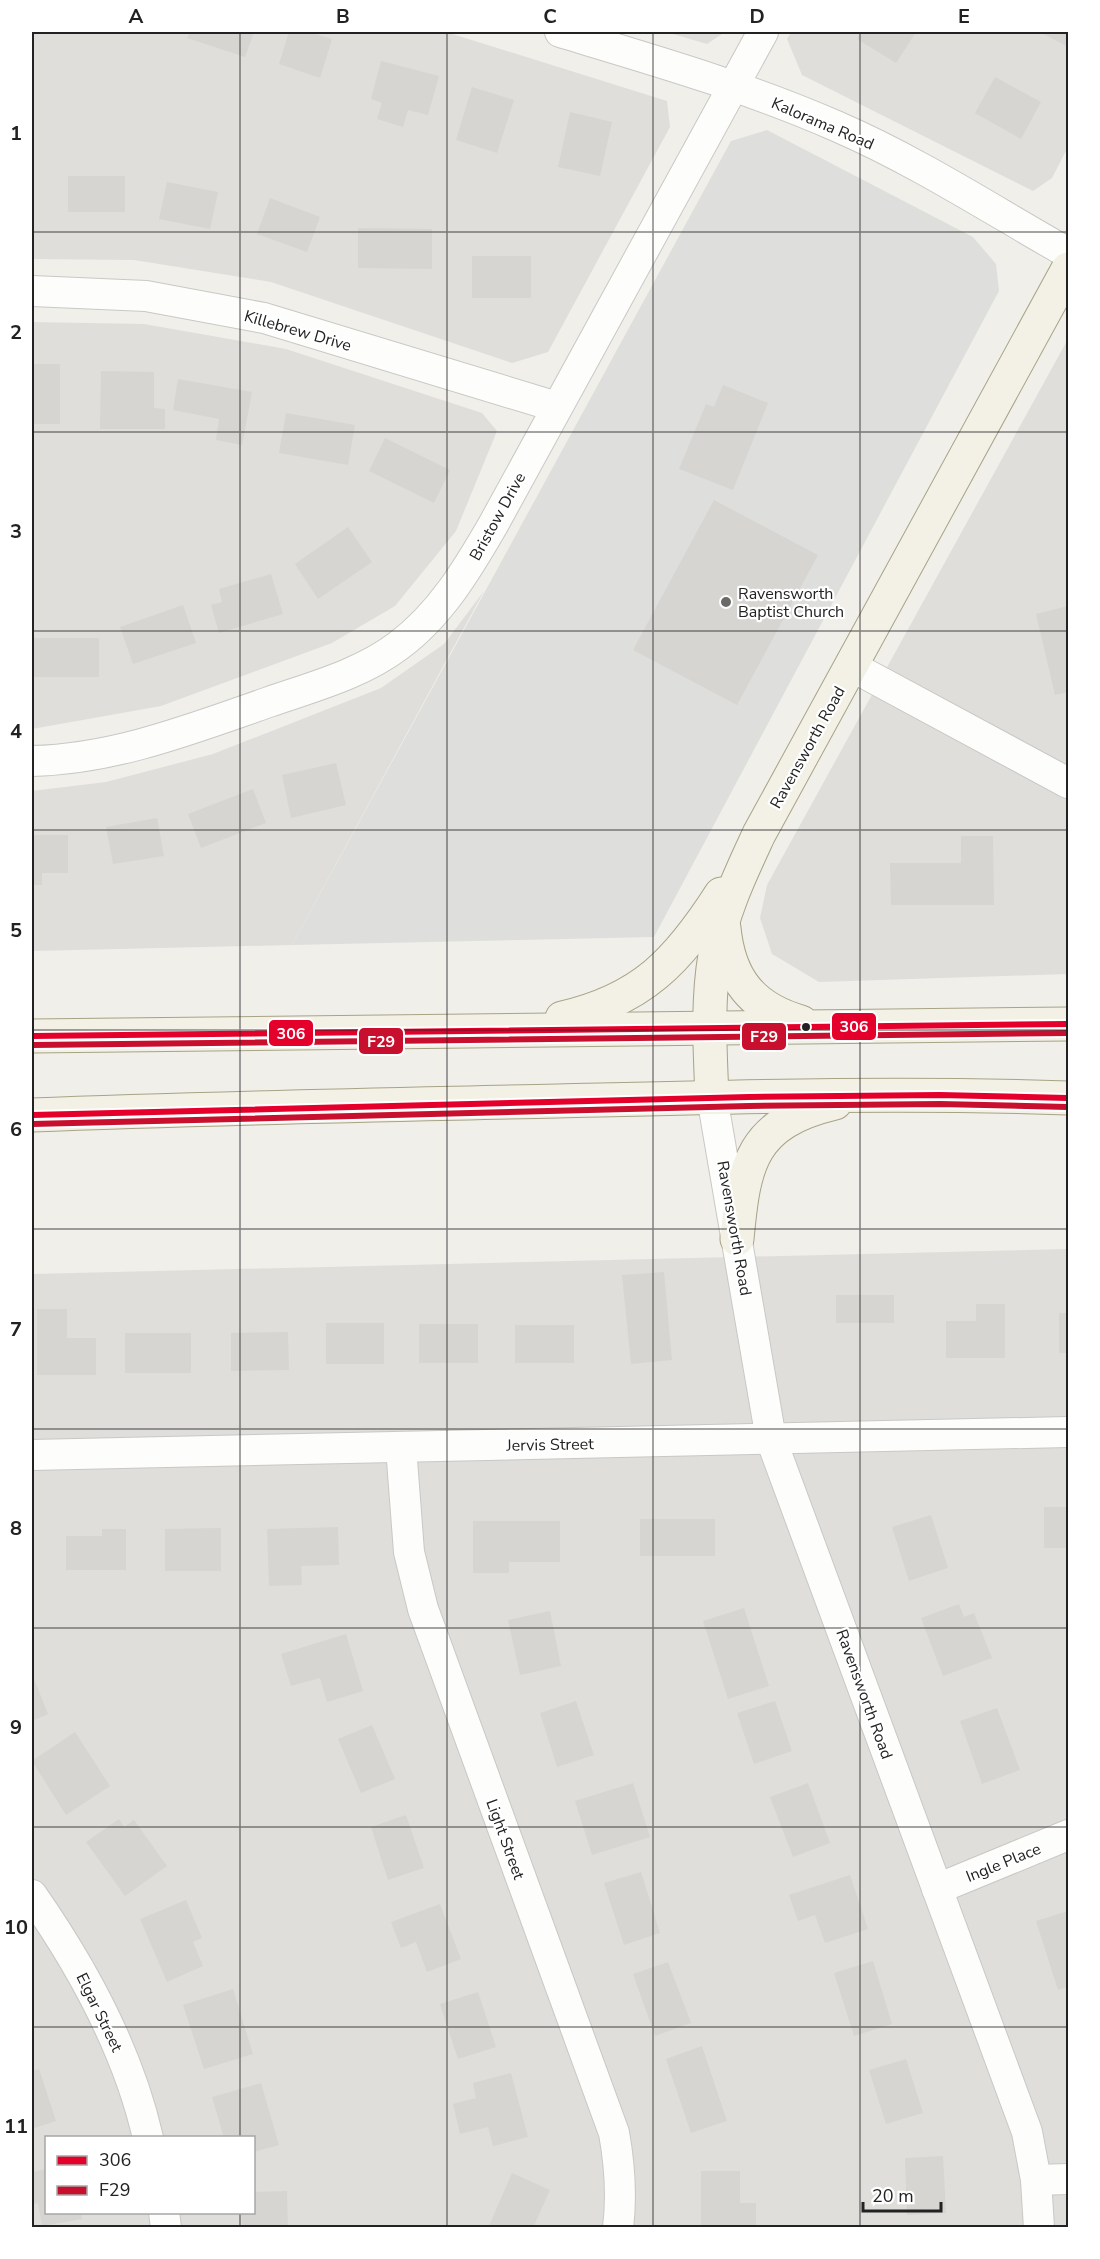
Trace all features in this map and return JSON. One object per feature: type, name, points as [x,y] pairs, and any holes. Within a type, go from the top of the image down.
[{"type":"main road","name":"Ravensworth Road","points":[[712,1097],[710,1028],[715,953],[734,888],[759,834],[1068,269]]},
{"type":"main road","points":[[444,1030],[549,1021],[592,1011],[626,997],[673,960],[692,939],[759,834]]},
{"type":"main road","points":[[723,921],[731,960],[754,1000],[778,1016],[820,1027]]},
{"type":"main road","points":[[32,1036],[1068,1024]]},
{"type":"main road","points":[[737,1239],[741,1186],[750,1159],[767,1136],[786,1122],[818,1107],[866,1095]]},
{"type":"main road","points":[[32,1115],[178,1109],[712,1097],[967,1095],[1068,1098]]},
{"type":"street","name":"Kalorama Road","points":[[560,32],[734,85],[868,141],[1068,254]]},
{"type":"street","name":"Bristow Drive","points":[[32,761],[105,753],[157,741],[334,679],[398,646],[432,615],[464,574],[763,32]]},
{"type":"street","name":"Killebrew Drive","points":[[32,291],[146,296],[264,318],[557,407]]},
{"type":"street","points":[[851,666],[1068,783]]},
{"type":"street","name":"Ravensworth Road","points":[[712,1097],[771,1439],[1027,2132],[1036,2180],[1039,2228]]},
{"type":"street","name":"Jervis Street","points":[[32,1455],[1068,1432]]},
{"type":"street","name":"Light Street","points":[[401,1447],[409,1552],[423,1609],[614,2133],[620,2164],[622,2198],[618,2228]]},
{"type":"street","name":"Ingle Place","points":[[937,1889],[1068,1835]]},
{"type":"street","name":"Elgar Street","points":[[32,1895],[64,1942],[96,1999],[124,2064],[147,2136]]},
{"type":"street","points":[[1036,2180],[1068,2179]]},
{"type":"shaded area","points":[[32,32],[446,32],[667,101],[670,127],[548,352],[512,363],[271,282],[134,260],[32,259]]},
{"type":"shaded area","points":[[666,32],[725,32],[707,44]]},
{"type":"shaded area","points":[[791,32],[1068,32],[1068,147],[1052,178],[1033,191],[802,75],[787,39]]},
{"type":"shaded area","points":[[767,130],[973,237],[996,264],[999,291],[654,937],[292,945],[731,141]]},
{"type":"shaded area","points":[[32,322],[144,324],[286,349],[482,413],[497,431],[456,531],[395,606],[332,643],[161,706],[32,729]]},
{"type":"shaded area","points":[[1068,339],[1068,974],[819,982],[772,954],[760,918],[767,885]]},
{"type":"shaded area","points":[[484,591],[292,945],[32,951],[32,791],[106,782],[213,754],[381,688],[444,644]]},
{"type":"shaded area","points":[[1068,1249],[1068,2227],[32,2227],[32,1274]]},
{"type":"building","points":[[190,32],[254,32],[245,57],[187,38]]},
{"type":"building","points":[[289,32],[309,32],[332,39],[320,78],[279,64]]},
{"type":"building","points":[[861,32],[916,32],[896,63],[857,39]]},
{"type":"building","points":[[1040,32],[1068,32],[1068,47]]},
{"type":"building","points":[[381,61],[439,76],[428,115],[408,110],[403,127],[377,119],[382,103],[371,99]]},
{"type":"building","points":[[995,77],[1041,102],[1021,139],[975,113]]},
{"type":"building","points":[[472,87],[514,100],[497,153],[456,140]]},
{"type":"building","points":[[570,112],[612,122],[600,176],[558,167]]},
{"type":"building","points":[[68,176],[125,176],[125,212],[68,212]]},
{"type":"building","points":[[167,182],[218,192],[210,229],[159,219]]},
{"type":"building","points":[[270,198],[320,217],[307,252],[257,234]]},
{"type":"building","points":[[358,228],[432,229],[432,269],[358,268]]},
{"type":"building","points":[[472,256],[531,256],[531,298],[472,298]]},
{"type":"building","points":[[32,364],[60,364],[60,424],[32,424]]},
{"type":"building","points":[[101,371],[154,372],[154,408],[165,409],[165,429],[100,429]]},
{"type":"building","points":[[178,379],[252,392],[242,445],[216,440],[219,419],[173,410]]},
{"type":"building","points":[[723,385],[768,403],[733,490],[679,469],[706,404],[714,407]]},
{"type":"building","points":[[286,413],[355,425],[348,465],[279,453]]},
{"type":"building","points":[[385,438],[450,470],[434,503],[369,471]]},
{"type":"building","name":"Ravensworth Baptist Church","points":[[714,500],[818,555],[737,705],[633,650]]},
{"type":"building","points":[[348,527],[372,562],[318,599],[295,564]]},
{"type":"building","points":[[271,574],[283,614],[219,633],[211,605],[222,602],[219,589]]},
{"type":"building","points":[[183,605],[196,643],[133,664],[120,627]]},
{"type":"building","points":[[1068,606],[1068,692],[1055,695],[1036,614]]},
{"type":"building","points":[[33,638],[99,638],[99,677],[33,677]]},
{"type":"building","points":[[336,763],[346,805],[291,818],[282,775]]},
{"type":"building","points":[[253,789],[266,823],[201,848],[188,814]]},
{"type":"building","points":[[157,818],[164,856],[113,864],[106,827]]},
{"type":"building","points":[[32,835],[68,835],[68,873],[42,873],[42,885],[32,885]]},
{"type":"building","points":[[961,836],[993,836],[994,905],[891,905],[890,863],[961,863]]},
{"type":"building","points":[[664,1272],[672,1360],[631,1364],[622,1275]]},
{"type":"building","points":[[836,1295],[894,1295],[894,1323],[836,1323]]},
{"type":"building","points":[[976,1304],[1005,1304],[1005,1358],[946,1358],[946,1321],[976,1321]]},
{"type":"building","points":[[37,1309],[67,1309],[67,1338],[96,1338],[96,1375],[37,1375]]},
{"type":"building","points":[[1059,1313],[1068,1313],[1068,1353],[1059,1353]]},
{"type":"building","points":[[326,1323],[384,1323],[384,1364],[326,1364]]},
{"type":"building","points":[[419,1324],[478,1324],[478,1363],[419,1363]]},
{"type":"building","points":[[515,1325],[574,1325],[574,1363],[515,1363]]},
{"type":"building","points":[[288,1332],[289,1370],[231,1371],[231,1333]]},
{"type":"building","points":[[125,1333],[191,1333],[191,1373],[125,1373]]},
{"type":"building","points":[[1044,1507],[1068,1507],[1068,1548],[1044,1548]]},
{"type":"building","points":[[931,1515],[948,1568],[909,1581],[892,1527]]},
{"type":"building","points":[[640,1519],[715,1519],[715,1556],[640,1556]]},
{"type":"building","points":[[473,1521],[560,1521],[560,1562],[509,1562],[509,1573],[473,1573]]},
{"type":"building","points":[[338,1527],[339,1565],[301,1566],[302,1585],[269,1586],[267,1529]]},
{"type":"building","points":[[221,1528],[221,1571],[165,1571],[165,1529]]},
{"type":"building","points":[[102,1529],[126,1529],[126,1570],[66,1570],[66,1536],[102,1536]]},
{"type":"building","points":[[959,1604],[964,1617],[974,1613],[992,1658],[943,1676],[921,1618]]},
{"type":"building","points":[[744,1608],[769,1686],[728,1699],[703,1621]]},
{"type":"building","points":[[550,1611],[561,1666],[520,1675],[508,1620]]},
{"type":"building","points":[[346,1634],[363,1691],[327,1702],[320,1678],[291,1686],[281,1654]]},
{"type":"building","points":[[32,1674],[48,1714],[32,1721]]},
{"type":"building","points":[[576,1701],[594,1755],[557,1767],[540,1713]]},
{"type":"building","points":[[775,1701],[792,1751],[754,1764],[737,1713]]},
{"type":"building","points":[[997,1708],[1020,1770],[982,1784],[960,1721]]},
{"type":"building","points":[[372,1725],[395,1779],[361,1793],[338,1739]]},
{"type":"building","points":[[75,1732],[110,1786],[66,1815],[32,1761]]},
{"type":"building","points":[[633,1783],[650,1837],[592,1855],[575,1801]]},
{"type":"building","points":[[808,1783],[830,1843],[793,1857],[770,1797]]},
{"type":"building","points":[[406,1815],[424,1868],[388,1880],[371,1827]]},
{"type":"building","points":[[119,1819],[124,1827],[134,1820],[167,1866],[125,1896],[86,1842]]},
{"type":"building","points":[[641,1872],[660,1933],[624,1945],[604,1883]]},
{"type":"building","points":[[850,1875],[868,1929],[825,1943],[815,1915],[798,1921],[789,1895]]},
{"type":"building","points":[[186,1900],[202,1938],[193,1942],[203,1966],[167,1982],[140,1919]]},
{"type":"building","points":[[440,1904],[461,1959],[427,1972],[416,1942],[401,1948],[391,1922]]},
{"type":"building","points":[[1068,1911],[1068,1987],[1058,1990],[1036,1921]]},
{"type":"building","points":[[873,1961],[892,2024],[854,2036],[834,1973]]},
{"type":"building","points":[[668,1962],[691,2023],[655,2036],[633,1974]]},
{"type":"building","points":[[233,1989],[253,2054],[204,2069],[183,2005]]},
{"type":"building","points":[[478,1992],[496,2047],[458,2059],[440,2004]]},
{"type":"building","points":[[702,2046],[727,2121],[691,2133],[666,2059]]},
{"type":"building","points":[[906,2059],[923,2113],[886,2124],[869,2070]]},
{"type":"building","points":[[39,2069],[56,2121],[32,2129],[32,2071]]},
{"type":"building","points":[[511,2073],[528,2137],[493,2146],[488,2127],[460,2134],[453,2104],[476,2098],[473,2083]]},
{"type":"building","points":[[261,2083],[279,2145],[255,2152],[255,2136],[223,2136],[212,2097]]},
{"type":"building","points":[[943,2156],[946,2213],[907,2215],[905,2158]]},
{"type":"building","points":[[45,2169],[45,2214],[81,2214],[82,2219],[42,2226],[38,2203],[32,2205],[32,2172]]},
{"type":"building","points":[[701,2171],[740,2171],[740,2203],[756,2203],[756,2228],[701,2228]]},
{"type":"building","points":[[512,2173],[550,2190],[533,2228],[488,2228]]},
{"type":"building","points":[[287,2191],[288,2228],[242,2228],[241,2214],[255,2214],[255,2192]]},
{"type":"transit line","name":"306","points":[[32,1036],[1068,1024]]},
{"type":"transit line","name":"F29","points":[[32,1045],[1068,1033]]},
{"type":"transit line","name":"306","points":[[32,1115],[749,1097],[940,1095],[1068,1098]]},
{"type":"transit line","name":"F29","points":[[32,1124],[749,1106],[940,1104],[1068,1107]]},
{"type":"place","name":"Ravensworth Baptist Church","points":[[726,602]]}]
